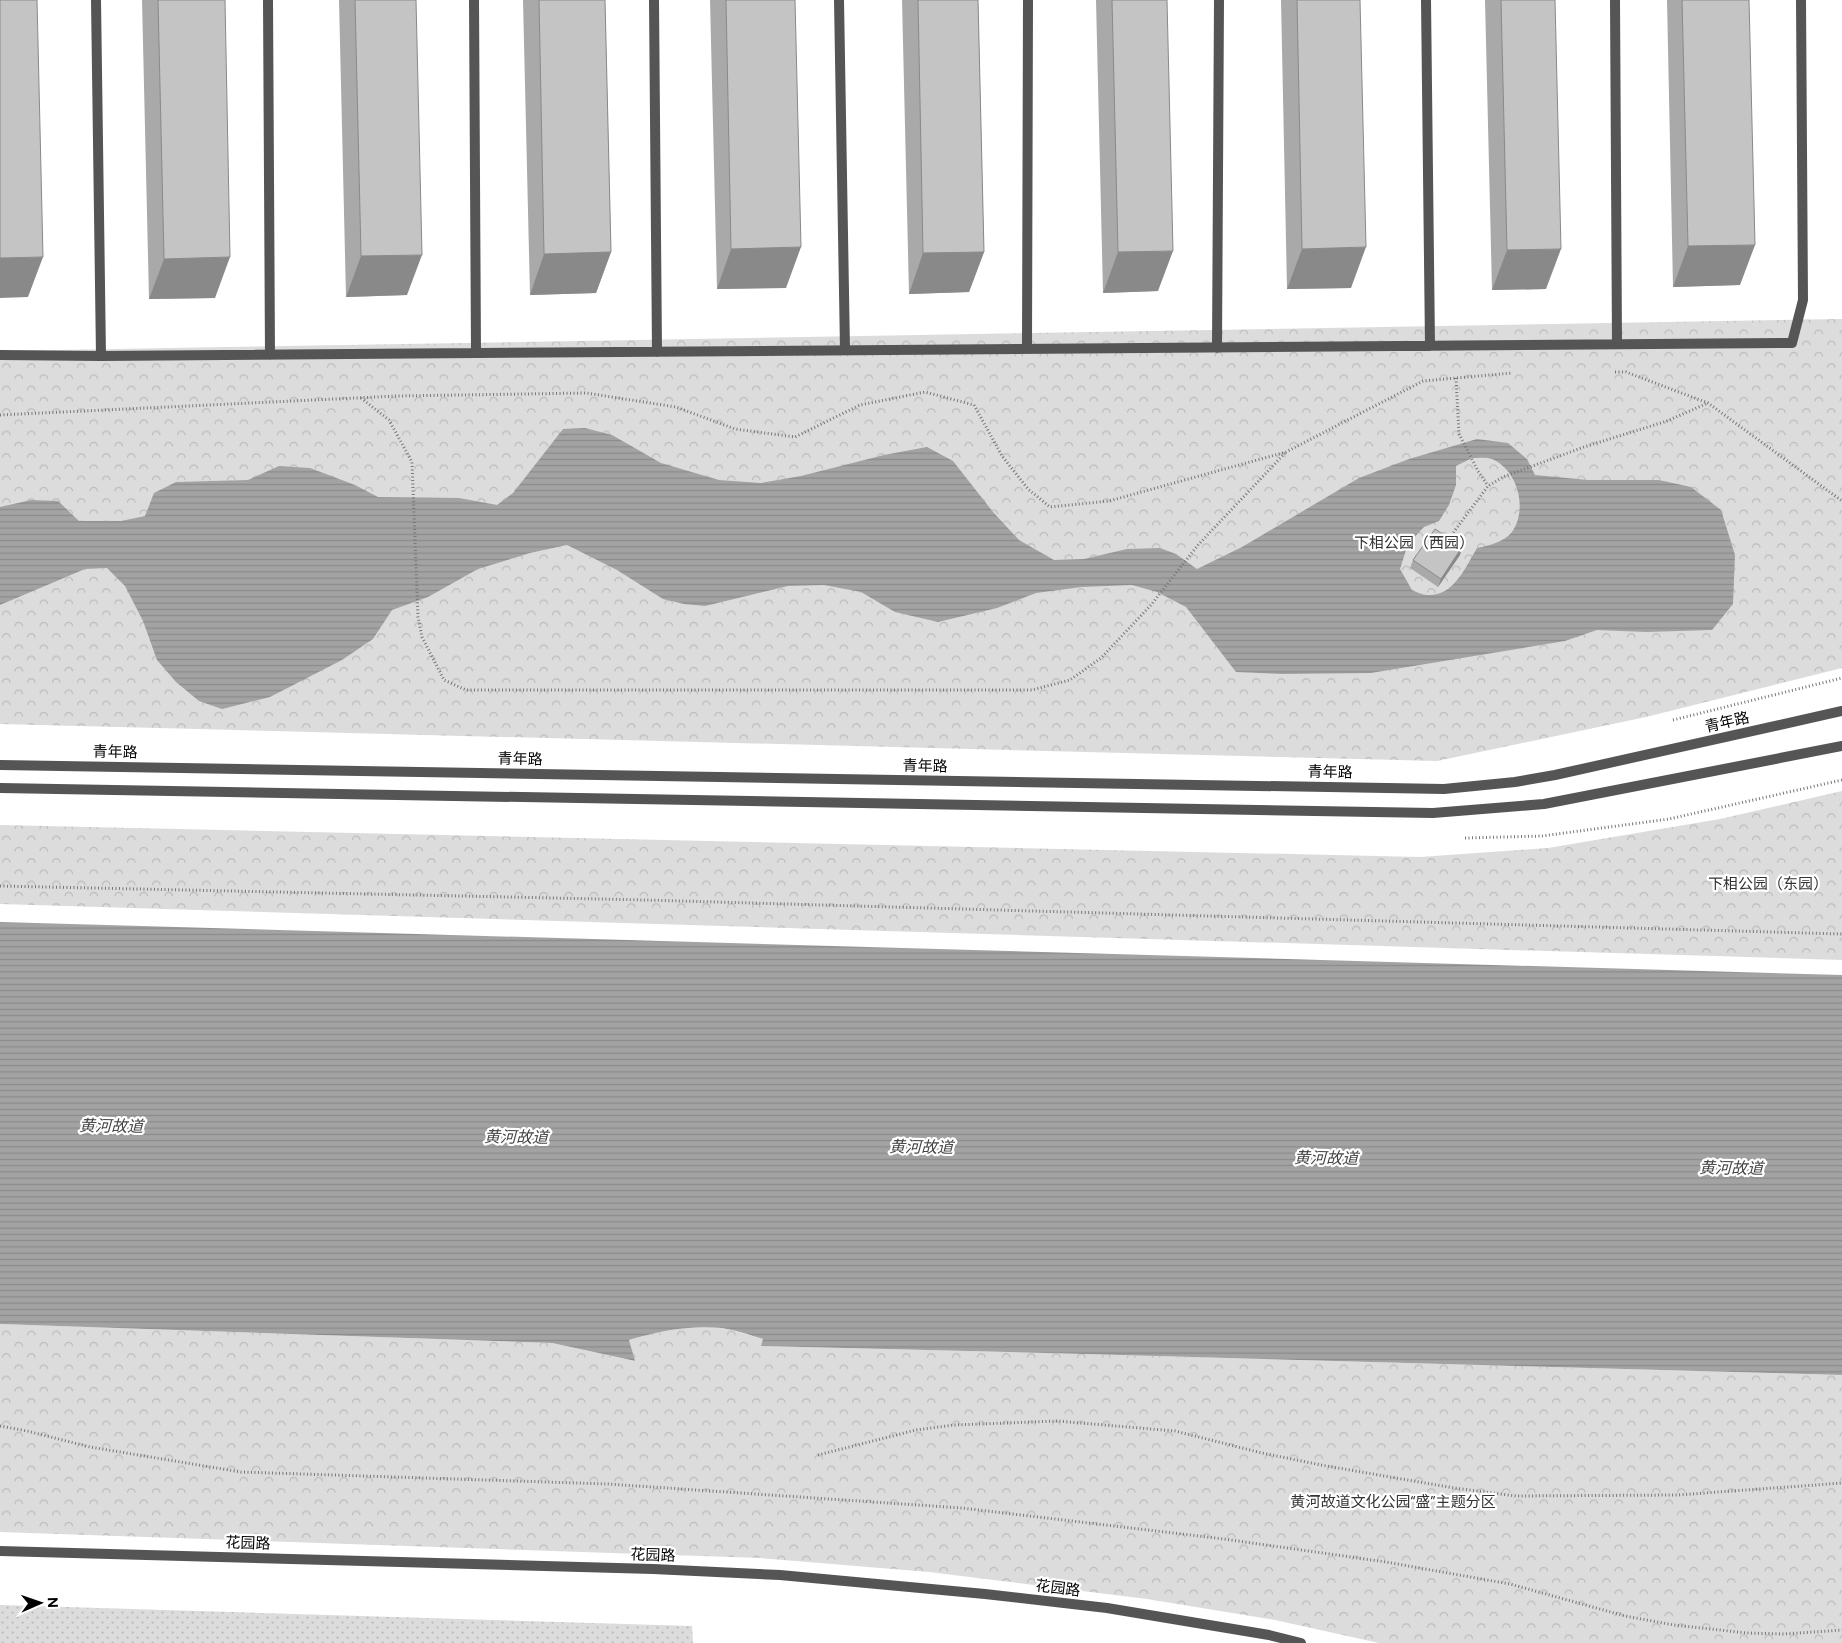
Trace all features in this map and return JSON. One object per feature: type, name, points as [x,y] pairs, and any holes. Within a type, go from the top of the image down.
[{"type":"street","points":[[96,0],[100,356]]},
{"type":"street","points":[[268,0],[270,355]]},
{"type":"street","points":[[474,0],[476,353]]},
{"type":"street","points":[[654,0],[657,352]]},
{"type":"street","points":[[839,0],[845,350]]},
{"type":"street","points":[[1027,349],[1028,0]]},
{"type":"street","points":[[1217,348],[1219,0]]},
{"type":"street","points":[[1426,0],[1430,346]]},
{"type":"street","points":[[1615,0],[1618,344]]},
{"type":"street","points":[[0,355],[270,355],[1792,343],[1803,300],[1802,0]]},
{"type":"street","name":"青年路","points":[[0,765],[1444,789],[1515,782],[1555,775],[1842,711]]},
{"type":"street","points":[[0,788],[1433,813],[1544,804],[1842,746]]},
{"type":"street","name":"花园路","points":[[0,1551],[653,1569],[780,1575],[985,1594],[1107,1608],[1269,1635],[1301,1643]]},
{"type":"path","points":[[0,415],[361,397],[586,393],[676,407],[735,429],[795,437],[860,405],[925,392],[974,405],[1002,456],[1028,489],[1050,507],[1109,501],[1286,452],[1423,381],[1514,372]]},
{"type":"path","points":[[1608,372],[1626,372],[1708,403],[1842,501]]},
{"type":"path","points":[[1456,378],[1459,434],[1488,486]]},
{"type":"path","points":[[361,397],[389,420],[412,462],[418,617],[422,637],[444,680],[466,690],[1032,690],[1070,680],[1101,658],[1151,604],[1198,545],[1286,452]]},
{"type":"path","points":[[1443,546],[1488,486],[1538,463],[1667,422],[1708,403]]},
{"type":"path","points":[[1668,722],[1842,678]]},
{"type":"path","points":[[0,886],[666,900],[1842,934]]},
{"type":"path","points":[[818,1454],[916,1430],[954,1425],[1057,1421],[1175,1431],[1262,1453],[1321,1465],[1454,1488],[1516,1496],[1678,1495],[1842,1483]]},
{"type":"path","points":[[0,1426],[27,1431],[90,1448],[241,1472],[608,1484],[962,1508],[1224,1539],[1386,1562],[1510,1584],[1625,1616],[1674,1625],[1747,1633],[1784,1634],[1842,1630]]},
{"type":"green space","name":"下相公园（西园）","points":[[1842,319],[1842,668],[1646,717],[1437,761],[0,724],[0,351]]},
{"type":"green space","name":"下相公园（东园）","points":[[1842,791],[1842,960],[0,904],[0,825],[1420,857],[1548,848],[1720,819]]},
{"type":"green space","name":"黄河故道文化公园“盛”主题分区","points":[[0,1324],[552,1343],[634,1361],[629,1340],[675,1330],[710,1327],[727,1329],[763,1339],[762,1346],[1842,1375],[1842,1643],[1379,1643],[1275,1620],[1147,1599],[929,1572],[760,1558],[0,1532]]},
{"type":"green space","points":[[0,1605],[692,1626],[693,1643],[0,1643]]},
{"type":"water","points":[[585,428],[612,435],[661,463],[719,480],[761,483],[801,476],[884,455],[927,447],[953,461],[993,512],[1019,540],[1054,560],[1084,559],[1127,549],[1160,548],[1176,554],[1197,569],[1242,547],[1359,478],[1409,459],[1477,439],[1508,443],[1527,459],[1535,475],[1588,480],[1659,480],[1691,487],[1721,510],[1735,555],[1733,604],[1712,630],[1646,632],[1597,630],[1565,641],[1371,673],[1282,674],[1236,672],[1186,607],[1157,592],[1132,585],[1082,587],[1036,593],[997,608],[938,622],[895,612],[861,592],[824,585],[788,586],[705,606],[663,599],[617,570],[567,545],[530,553],[478,569],[428,597],[392,610],[373,639],[342,660],[270,697],[222,709],[199,701],[176,682],[157,660],[143,621],[125,586],[107,568],[85,569],[0,605],[0,507],[31,500],[58,501],[79,521],[121,521],[145,516],[154,493],[176,482],[248,480],[279,466],[310,468],[355,485],[378,497],[459,498],[497,505],[513,493],[563,429]],"holes":[[[1472,458],[1492,459],[1501,464],[1508,472],[1514,481],[1520,502],[1517,523],[1512,532],[1505,538],[1491,545],[1477,548],[1452,586],[1436,594],[1421,594],[1412,590],[1400,569],[1408,544],[1424,527],[1439,521],[1449,505],[1456,485],[1456,466]]]},
{"type":"water","name":"黄河故道","points":[[0,922],[1842,975],[1842,1375],[761,1346],[763,1339],[732,1330],[710,1327],[675,1330],[629,1340],[635,1361],[552,1343],[0,1324]]},
{"type":"building","points":[[0,0],[37,0],[43,257],[0,258]]},
{"type":"building","points":[[158,0],[225,0],[230,257],[164,259]]},
{"type":"building","points":[[355,0],[416,0],[422,255],[361,256]]},
{"type":"building","points":[[539,0],[605,0],[611,252],[544,254]]},
{"type":"building","points":[[726,0],[795,0],[801,247],[731,249]]},
{"type":"building","points":[[918,0],[978,0],[984,252],[923,253]]},
{"type":"building","points":[[1112,0],[1167,0],[1173,251],[1118,252]]},
{"type":"building","points":[[1297,0],[1360,0],[1366,247],[1302,249]]},
{"type":"building","points":[[1501,0],[1555,0],[1561,249],[1507,250]]},
{"type":"building","points":[[1682,0],[1749,0],[1755,245],[1688,246]]},
{"type":"building","points":[[1435,529],[1462,547],[1441,579],[1413,560]]}]
